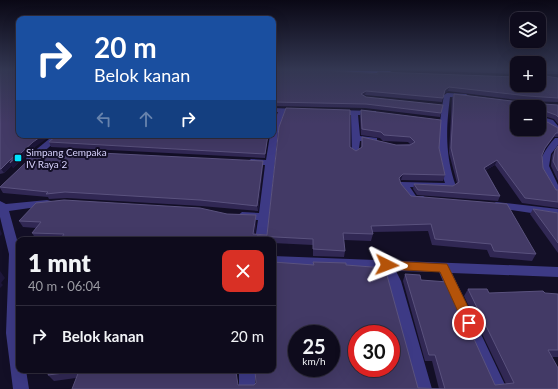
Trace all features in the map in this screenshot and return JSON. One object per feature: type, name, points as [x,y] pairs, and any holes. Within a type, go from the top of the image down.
[{"type":"street","points":[[435,200],[413,199],[405,190],[404,184],[451,186],[447,177],[442,153],[442,106],[448,94],[473,97]]},
{"type":"street","points":[[276,110],[310,111]]},
{"type":"street","points":[[276,127],[282,111]]},
{"type":"street","points":[[331,112],[383,114]]},
{"type":"street","points":[[354,112],[356,138],[354,153]]},
{"type":"street","points":[[546,121],[550,122],[558,130]]},
{"type":"street","points":[[22,167],[39,150],[55,138]]},
{"type":"street","points":[[261,237],[274,138]]},
{"type":"street","points":[[356,138],[371,139],[383,145]]},
{"type":"street","points":[[558,140],[544,156],[544,160],[547,177],[558,192]]},
{"type":"street","points":[[39,150],[55,151]]},
{"type":"street","points":[[243,161],[271,163]]},
{"type":"street","points":[[16,251],[2,206],[60,202]]},
{"type":"street","points":[[483,204],[558,213]]},
{"type":"street","points":[[235,215],[264,217]]},
{"type":"street","points":[[276,261],[558,272]]},
{"type":"street","points":[[387,265],[394,281],[424,389]]},
{"type":"street","points":[[443,267],[499,389]]},
{"type":"street","points":[[16,274],[13,333],[16,354]]},
{"type":"street","points":[[19,373],[21,389]]},
{"type":"street","points":[[247,373],[247,389]]},
{"type":"building","points":[[0,88],[16,88],[16,138],[39,138],[10,163],[13,157],[0,169]]},
{"type":"building","points":[[276,88],[447,88],[445,90],[443,98],[366,91],[361,94],[366,97],[443,105],[441,113],[366,104],[276,102]]},
{"type":"building","points":[[459,88],[510,88],[510,92],[546,92],[546,88],[558,88],[558,98]]},
{"type":"building","points":[[454,94],[510,101],[510,136],[546,136],[546,121],[558,128],[558,133],[556,133],[545,148],[542,155],[543,168],[556,190],[558,190],[558,202],[525,198],[497,160],[484,168],[500,196],[418,190],[414,184],[453,186],[459,182],[451,148]]},
{"type":"building","points":[[546,104],[558,105],[558,117],[546,111]]},
{"type":"building","points":[[286,108],[350,110],[350,147],[356,151],[362,147],[362,137],[396,145],[410,145],[415,142],[410,137],[384,135],[381,132],[362,129],[361,110],[441,120],[439,148],[445,175],[403,174],[399,178],[401,184],[411,196],[507,204],[536,254],[494,251],[491,244],[435,239],[431,224],[371,226],[373,234],[343,233],[345,251],[313,249],[313,239],[257,236],[62,237],[64,234],[32,233],[41,222],[19,221],[36,203],[64,200],[200,208],[227,214],[256,215],[253,234],[267,235],[279,127]]},
{"type":"building","points":[[54,138],[268,138],[265,154],[49,142]]},
{"type":"building","points":[[558,146],[558,171],[553,161],[555,150]]},
{"type":"building","points":[[39,150],[263,161],[257,206],[200,200],[65,192],[46,194],[48,192],[0,187]]},
{"type":"building","points":[[533,209],[558,213],[558,243]]},
{"type":"building","points":[[276,262],[314,265],[313,262],[346,263],[346,265],[385,268],[418,388],[445,389],[72,389],[78,373],[236,373],[238,385],[254,385],[256,383],[255,373],[276,373]]},
{"type":"building","points":[[405,274],[420,275],[421,280],[448,282],[495,385],[514,383],[468,289],[487,289],[489,293],[543,291],[545,293],[558,294],[558,350],[548,350],[558,368],[558,389],[445,389],[435,355],[429,355]]},
{"type":"building","points":[[49,373],[64,373],[48,375]]},
{"type":"place","name":"Simpang Cempaka IV Raya 2","points":[[18,158]]},
{"type":"route","points":[[387,265],[443,267],[469,323]]}]
